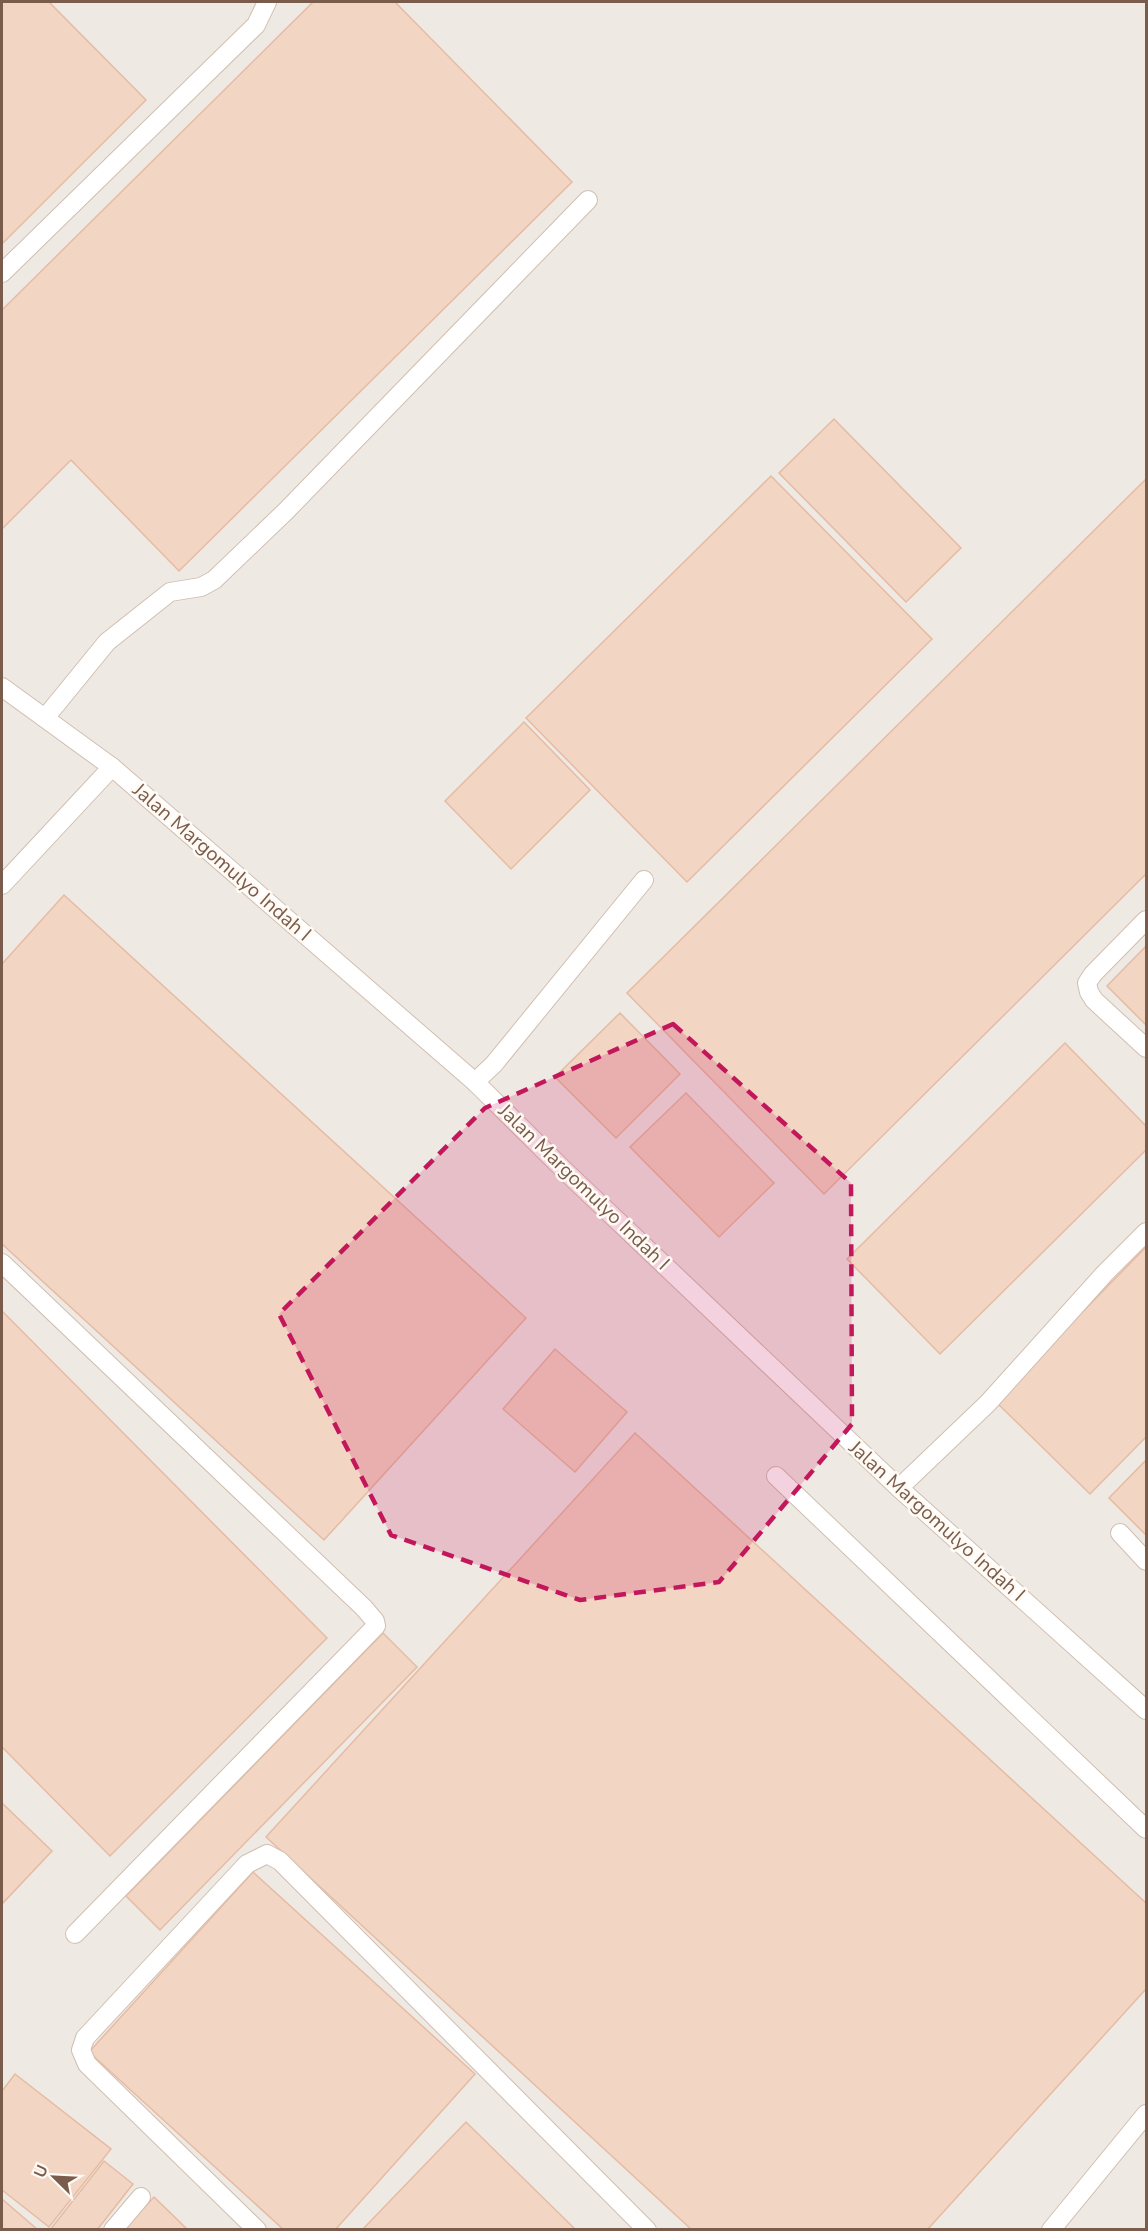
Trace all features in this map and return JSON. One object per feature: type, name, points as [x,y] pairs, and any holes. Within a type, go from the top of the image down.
[{"type":"lane","points":[[2,273],[256,25],[267,2]]},
{"type":"lane","points":[[45,718],[107,642],[170,592],[201,586],[214,580],[286,511],[588,200]]},
{"type":"lane","name":"Jalan Margomulyo Indah I","points":[[2,687],[112,767],[476,1082],[564,1170],[898,1488],[1146,1710]]},
{"type":"lane","points":[[2,885],[112,767]]},
{"type":"lane","points":[[476,1082],[502,1054],[644,880]]},
{"type":"lane","points":[[1146,920],[1087,983],[1094,1000],[1146,1048]]},
{"type":"lane","points":[[898,1488],[988,1403],[1146,1232]]},
{"type":"lane","points":[[2,1263],[364,1608],[375,1621],[376,1626],[75,1934]]},
{"type":"lane","points":[[776,1476],[1146,1829]]},
{"type":"lane","points":[[1120,1533],[1146,1561]]},
{"type":"lane","points":[[257,2229],[87,2064],[81,2050],[85,2038],[247,1864],[267,1854],[280,1861],[647,2229]]},
{"type":"lane","points":[[1051,2229],[1143,2124]]},
{"type":"lane","points":[[113,2229],[141,2197]]},
{"type":"highlighted area","points":[[673,1024],[851,1183],[852,1424],[719,1582],[580,1600],[391,1535],[279,1314],[485,1108]]},
{"type":"shaded area","points":[[2,2],[1146,2],[1146,2229],[2,2229]]},
{"type":"building","points":[[2,2],[49,2],[146,100],[2,244]]},
{"type":"building","points":[[313,2],[395,2],[572,182],[179,571],[71,460],[2,529],[2,310]]},
{"type":"building","points":[[834,419],[961,548],[906,602],[779,473]]},
{"type":"building","points":[[771,476],[932,639],[687,882],[526,718]]},
{"type":"building","points":[[1146,479],[1146,874],[824,1194],[627,993]]},
{"type":"building","points":[[524,722],[590,790],[511,869],[445,801]]},
{"type":"building","points":[[64,895],[526,1318],[324,1540],[2,1244],[2,964]]},
{"type":"building","points":[[1146,946],[1146,1025],[1107,986]]},
{"type":"building","points":[[620,1013],[680,1074],[616,1138],[555,1077]]},
{"type":"building","points":[[1065,1043],[1146,1126],[1146,1150],[940,1354],[847,1259]]},
{"type":"building","points":[[686,1093],[774,1183],[719,1237],[630,1147]]},
{"type":"building","points":[[1146,1247],[1146,1437],[1090,1494],[995,1401]]},
{"type":"building","points":[[2,1311],[327,1638],[110,1856],[2,1747]]},
{"type":"building","points":[[555,1349],[627,1412],[575,1472],[503,1409]]},
{"type":"building","points":[[635,1433],[1146,1903],[1146,1989],[927,2230],[692,2230],[266,1837]]},
{"type":"building","points":[[1146,1460],[1146,1535],[1109,1498]]},
{"type":"building","points":[[383,1633],[417,1667],[160,1930],[126,1896]]},
{"type":"building","points":[[2,1803],[52,1851],[2,1904]]},
{"type":"building","points":[[253,1872],[475,2074],[335,2230],[284,2230],[89,2052]]},
{"type":"building","points":[[15,2074],[111,2149],[49,2227],[2,2190],[2,2091]]},
{"type":"building","points":[[466,2122],[576,2230],[362,2230]]},
{"type":"building","points":[[104,2161],[133,2184],[97,2230],[50,2230]]},
{"type":"building","points":[[154,2197],[188,2230],[123,2230]]},
{"type":"building","points":[[2,2199],[38,2230],[2,2230]]}]
